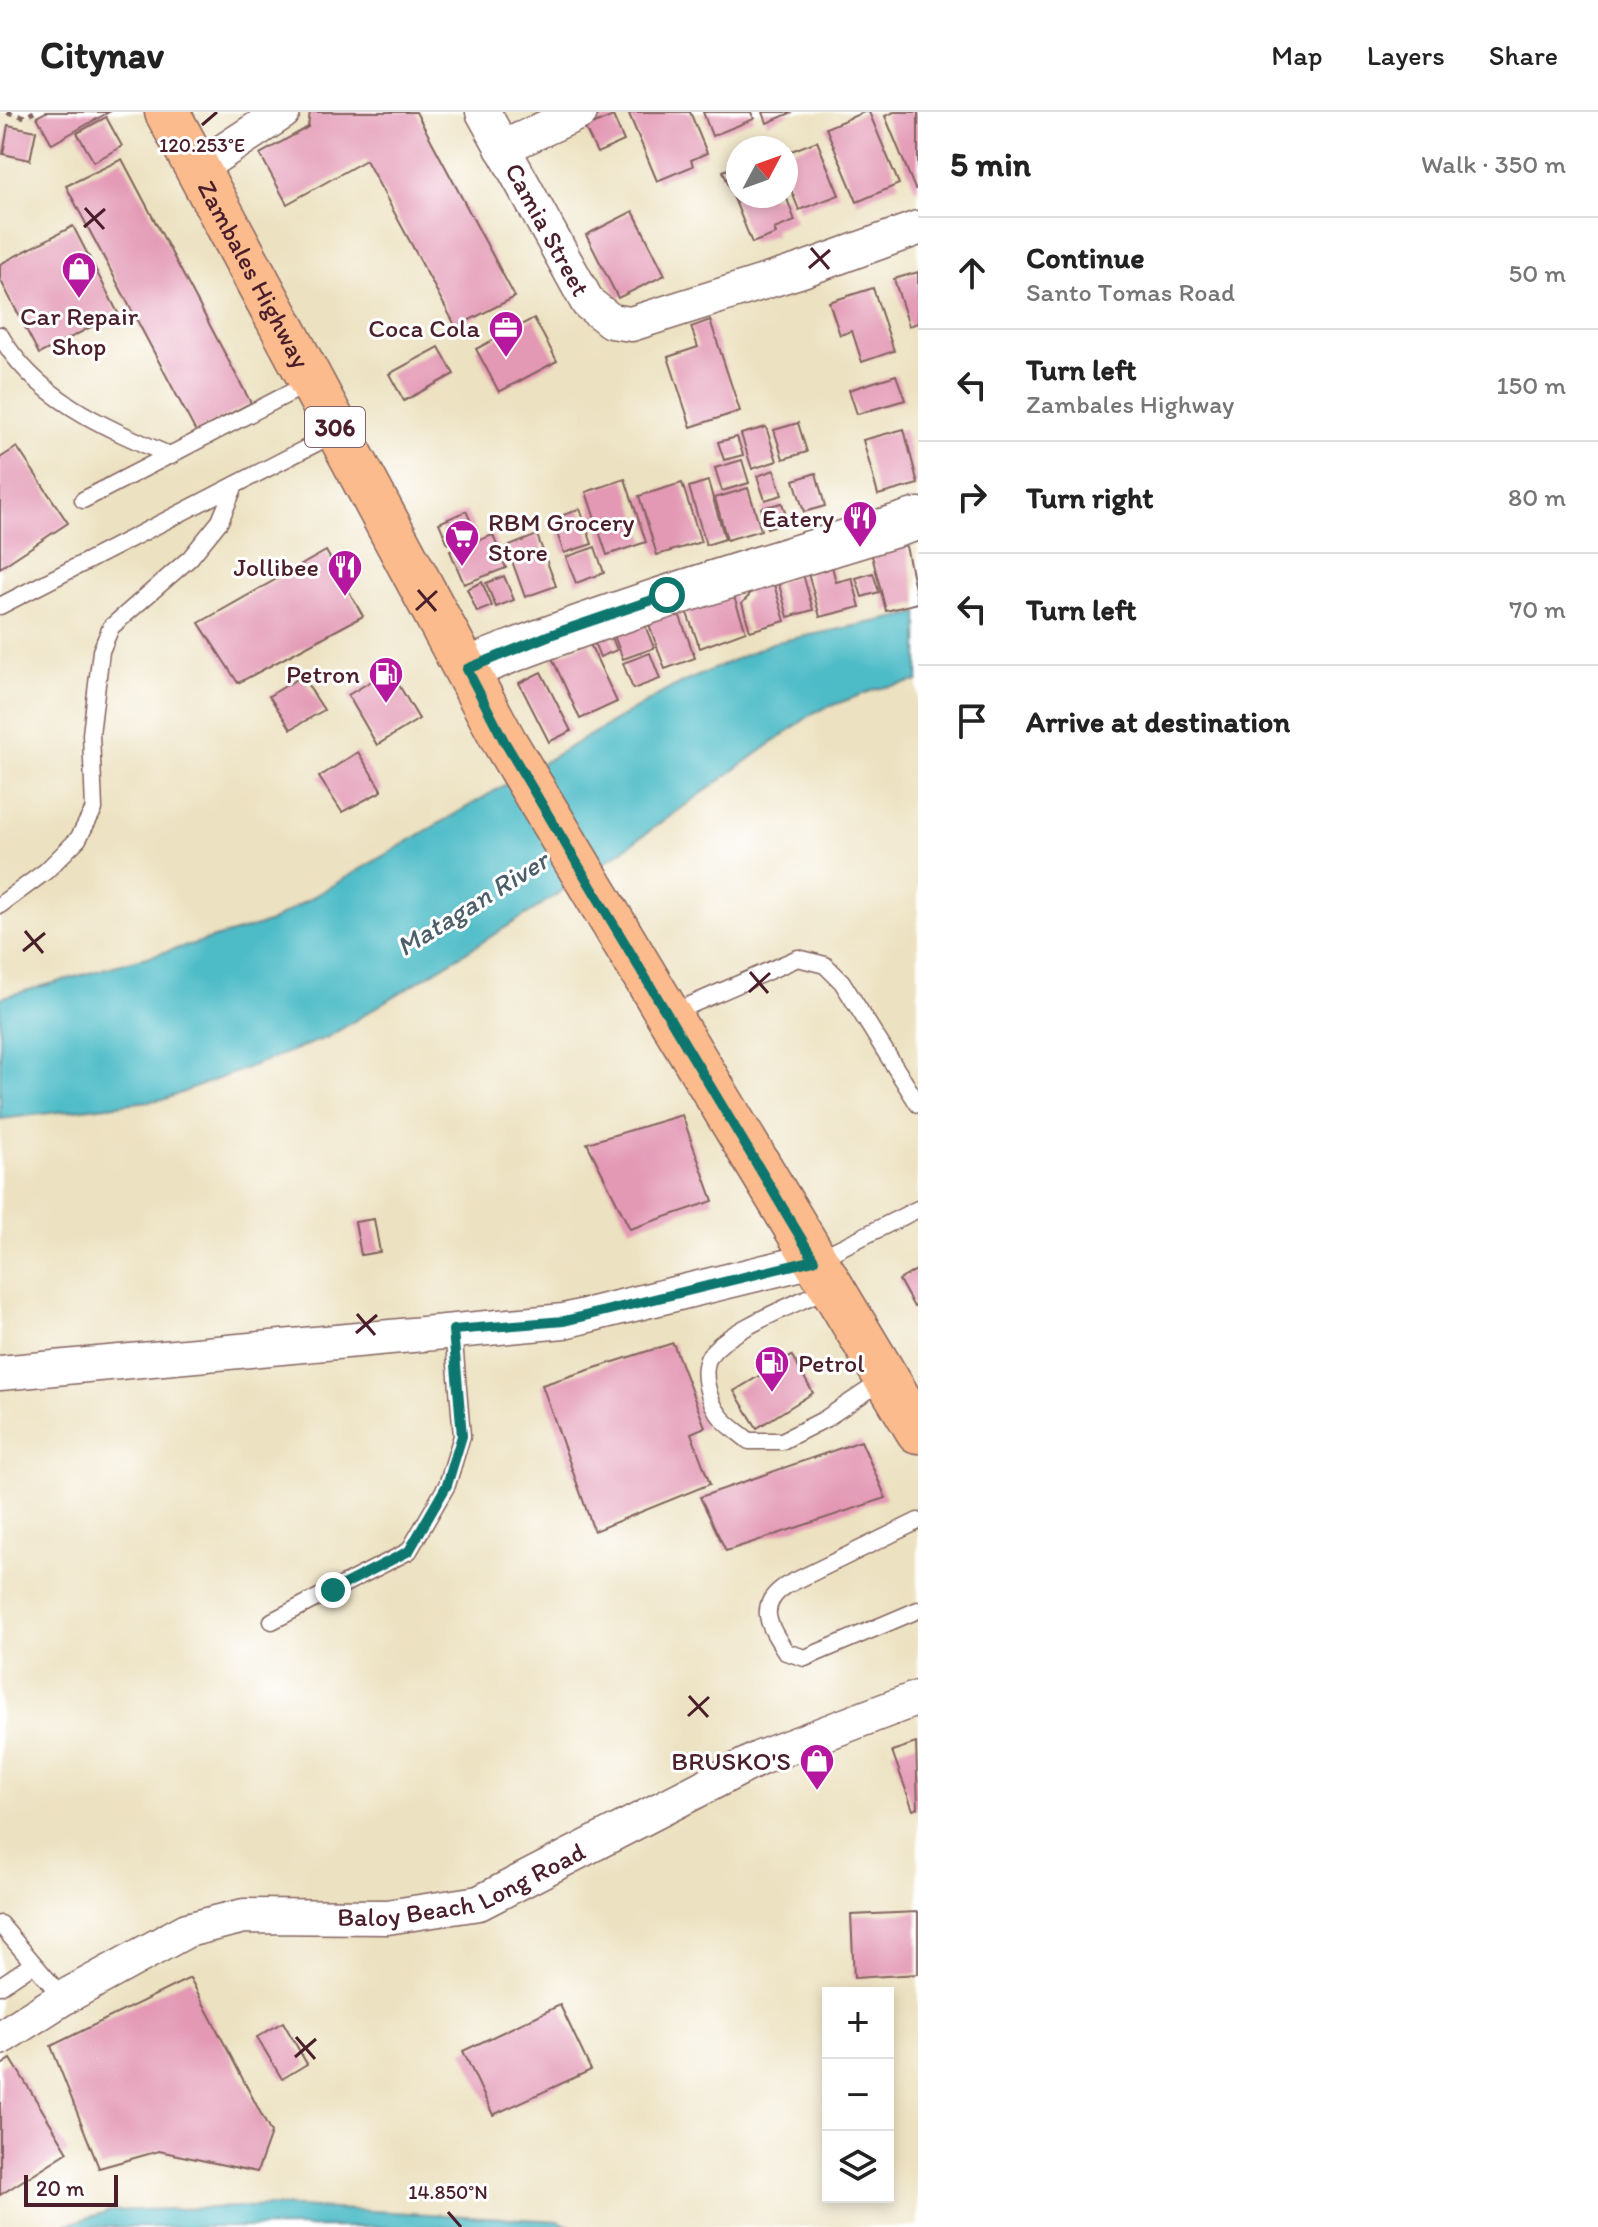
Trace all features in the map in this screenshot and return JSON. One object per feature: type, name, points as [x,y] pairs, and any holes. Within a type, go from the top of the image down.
[{"type":"main road","name":"Zambales Highway","points":[[170,113],[504,741],[822,1274],[907,1407]]},
{"type":"street","points":[[198,168],[283,112]]},
{"type":"street","name":"Camia Street","points":[[483,112],[588,303],[611,321],[631,324],[802,270],[918,228]]},
{"type":"street","points":[[502,148],[580,112]]},
{"type":"street","points":[[467,669],[550,635],[667,595],[918,519]]},
{"type":"street","points":[[0,1373],[564,1321],[822,1274]]},
{"type":"street","name":"Baloy Beach Long Road","points":[[0,2038],[63,1998],[187,1930],[244,1916],[387,1917],[479,1903],[760,1758],[918,1698]]},
{"type":"lane","points":[[0,335],[59,400],[87,418],[171,456]]},
{"type":"lane","points":[[83,500],[312,381]]},
{"type":"lane","points":[[0,606],[338,432]]},
{"type":"lane","points":[[0,905],[46,871],[78,839],[94,809],[91,734],[101,651],[111,627],[190,558],[220,521],[235,485]]},
{"type":"lane","points":[[669,1015],[798,958],[825,965],[842,982],[918,1104]]},
{"type":"lane","points":[[907,1407],[825,1419],[782,1441],[749,1441],[721,1417],[709,1394],[706,1369],[709,1356],[725,1339],[918,1209]]},
{"type":"lane","points":[[272,1621],[409,1551],[447,1485],[462,1436],[453,1330]]},
{"type":"lane","points":[[918,1521],[787,1585],[773,1594],[767,1606],[768,1619],[786,1652],[805,1658],[918,1610]]},
{"type":"lane","points":[[0,1924],[63,1998]]},
{"type":"lane","points":[[0,1986],[33,1964]]},
{"type":"path","points":[[7,112],[25,117],[34,112]]},
{"type":"water","name":"Matagan River","points":[[918,613],[918,681],[876,689],[815,712],[623,850],[532,911],[328,1037],[165,1099],[0,1119],[0,998],[268,923],[671,688],[772,643]]},
{"type":"water","points":[[278,2206],[559,2221],[571,2227],[59,2227],[109,2211]]},
{"type":"building","points":[[46,112],[109,112],[52,144],[37,117]]},
{"type":"building","points":[[310,112],[416,112],[515,297],[456,327],[366,160],[287,204],[260,154],[308,127]]},
{"type":"building","points":[[690,112],[707,153],[691,160],[693,166],[657,181],[629,114]]},
{"type":"building","points":[[703,112],[751,112],[754,119],[712,136]]},
{"type":"building","points":[[763,112],[793,112],[767,123]]},
{"type":"building","points":[[869,112],[899,184],[857,202],[826,128]]},
{"type":"building","points":[[894,112],[918,112],[918,188],[915,189],[885,116]]},
{"type":"building","points":[[613,116],[624,141],[597,153],[585,128]]},
{"type":"building","points":[[106,117],[122,146],[94,162],[77,133]]},
{"type":"building","points":[[8,125],[36,131],[30,160],[3,154]]},
{"type":"building","points":[[817,141],[839,195],[799,210],[798,148]]},
{"type":"building","points":[[122,159],[251,403],[196,432],[66,186]]},
{"type":"building","points":[[738,208],[790,208],[795,221],[774,229],[776,234],[752,243]]},
{"type":"building","points":[[633,211],[665,275],[618,298],[586,235]]},
{"type":"building","points":[[73,226],[118,313],[39,354],[0,279],[0,264]]},
{"type":"building","points":[[918,272],[918,323],[909,326],[894,279]]},
{"type":"building","points":[[873,288],[894,351],[862,362],[852,331],[840,335],[829,302]]},
{"type":"building","points":[[534,318],[557,361],[499,392],[476,349]]},
{"type":"building","points":[[710,320],[740,411],[691,427],[668,357],[698,347],[691,327]]},
{"type":"building","points":[[439,347],[454,374],[404,401],[389,374]]},
{"type":"building","points":[[896,375],[905,400],[857,414],[849,390]]},
{"type":"building","points":[[798,423],[807,452],[783,459],[774,430]]},
{"type":"building","points":[[766,427],[777,461],[752,469],[741,434]]},
{"type":"building","points":[[904,429],[918,484],[878,495],[863,440]]},
{"type":"building","points":[[737,437],[743,455],[724,460],[718,442]]},
{"type":"building","points":[[17,447],[68,523],[0,568],[0,458]]},
{"type":"building","points":[[742,460],[749,483],[722,491],[715,468]]},
{"type":"building","points":[[774,470],[782,495],[765,500],[757,476]]},
{"type":"building","points":[[816,473],[825,506],[804,512],[794,480]]},
{"type":"building","points":[[625,479],[646,542],[607,555],[586,492]]},
{"type":"building","points":[[708,481],[725,539],[706,545],[689,487]]},
{"type":"building","points":[[682,483],[701,542],[657,555],[639,496]]},
{"type":"building","points":[[748,488],[761,530],[727,540],[715,498]]},
{"type":"building","points":[[782,503],[788,522],[767,528],[761,508]]},
{"type":"building","points":[[580,509],[592,544],[564,553],[552,519]]},
{"type":"building","points":[[466,511],[476,532],[448,544],[439,523]]},
{"type":"building","points":[[903,532],[918,603],[886,611],[868,540]]},
{"type":"building","points":[[493,535],[506,568],[464,584],[450,551]]},
{"type":"building","points":[[537,535],[556,586],[525,597],[507,547]]},
{"type":"building","points":[[595,547],[604,573],[576,583],[566,557]]},
{"type":"building","points":[[326,551],[363,616],[238,683],[199,623]]},
{"type":"building","points":[[828,551],[836,582],[852,578],[860,607],[820,617],[804,558]]},
{"type":"building","points":[[769,568],[785,621],[750,631],[742,603],[749,596],[743,577]]},
{"type":"building","points":[[873,573],[879,592],[862,597],[856,578]]},
{"type":"building","points":[[803,574],[813,610],[788,617],[778,581]]},
{"type":"building","points":[[504,576],[514,600],[496,607],[486,583]]},
{"type":"building","points":[[482,582],[492,606],[477,612],[467,589]]},
{"type":"building","points":[[731,589],[746,631],[700,648],[681,597]]},
{"type":"building","points":[[677,608],[695,658],[665,669],[647,619]]},
{"type":"building","points":[[640,613],[654,648],[623,659],[610,625]]},
{"type":"building","points":[[605,620],[617,650],[600,657],[588,627]]},
{"type":"building","points":[[589,642],[617,702],[580,719],[552,658]]},
{"type":"building","points":[[650,653],[660,679],[633,689],[623,663]]},
{"type":"building","points":[[390,670],[419,719],[377,745],[348,695]]},
{"type":"building","points":[[541,672],[571,731],[549,742],[519,683]]},
{"type":"building","points":[[302,676],[324,710],[291,729],[269,696]]},
{"type":"building","points":[[358,752],[382,791],[342,812],[319,777]]},
{"type":"building","points":[[682,1115],[713,1201],[630,1229],[587,1143]]},
{"type":"building","points":[[374,1219],[380,1252],[361,1255],[355,1222]]},
{"type":"building","points":[[918,1269],[918,1305],[914,1307],[899,1280]]},
{"type":"building","points":[[673,1343],[705,1427],[691,1433],[710,1484],[594,1531],[542,1385]]},
{"type":"building","points":[[792,1356],[813,1393],[757,1428],[734,1391]]},
{"type":"building","points":[[861,1441],[886,1498],[726,1551],[700,1497]]},
{"type":"building","points":[[916,1743],[918,1808],[913,1810],[892,1751]]},
{"type":"building","points":[[918,1912],[918,1974],[854,1978],[851,1915]]},
{"type":"building","points":[[190,1978],[271,2133],[257,2172],[159,2151],[99,2168],[51,2046]]},
{"type":"building","points":[[560,2005],[591,2070],[493,2115],[463,2051]]},
{"type":"building","points":[[283,2022],[307,2064],[282,2079],[257,2037]]},
{"type":"building","points":[[11,2059],[68,2152],[0,2195],[0,2066]]},
{"type":"place","name":"Car Repair Shop","points":[[79,300]]},
{"type":"place","name":"Coca Cola","points":[[506,359]]},
{"type":"place","name":"Eatery","points":[[860,549]]},
{"type":"place","name":"RBM Grocery Store","points":[[462,568]]},
{"type":"place","name":"Jollibee","points":[[345,598]]},
{"type":"place","name":"Petron","points":[[386,705]]},
{"type":"place","name":"Petrol","points":[[772,1394]]},
{"type":"place","name":"BRUSKO'S","points":[[817,1792]]},
{"type":"route","points":[[333,1590],[409,1551],[447,1485],[462,1436],[453,1330],[564,1321],[814,1260],[504,741],[467,669],[550,635],[667,595]]}]
